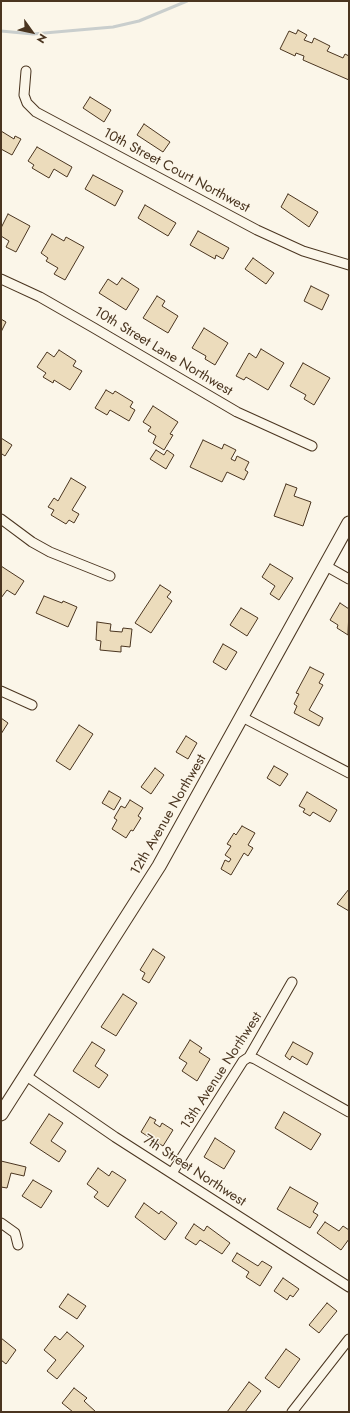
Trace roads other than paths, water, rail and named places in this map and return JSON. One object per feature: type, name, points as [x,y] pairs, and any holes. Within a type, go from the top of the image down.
[{"type":"main road","name":"12th Avenue Northwest","points":[[1,1114],[100,961],[159,866],[349,523]]},
{"type":"street","name":"10th Street Court Northwest","points":[[26,71],[24,95],[27,103],[36,112],[257,230],[303,251],[349,265]]},
{"type":"street","name":"10th Street Lane Northwest","points":[[1,279],[40,297],[237,412],[312,446]]},
{"type":"street","points":[[1,519],[32,542],[50,552],[110,576]]},
{"type":"street","points":[[326,566],[349,578]]},
{"type":"street","points":[[1,691],[32,705]]},
{"type":"street","points":[[242,717],[349,773]]},
{"type":"street","name":"13th Avenue Northwest","points":[[172,1173],[243,1061],[249,1057],[276,1013],[292,982]]},
{"type":"street","points":[[249,1057],[349,1112]]},
{"type":"street","name":"7th Street Northwest","points":[[25,1075],[172,1173],[349,1287]]},
{"type":"street","points":[[1,1223],[15,1233],[18,1245]]},
{"type":"street","points":[[292,1412],[349,1340]]},
{"type":"waterway","points":[[1,31],[33,34],[113,27],[139,21],[187,1]]}]
